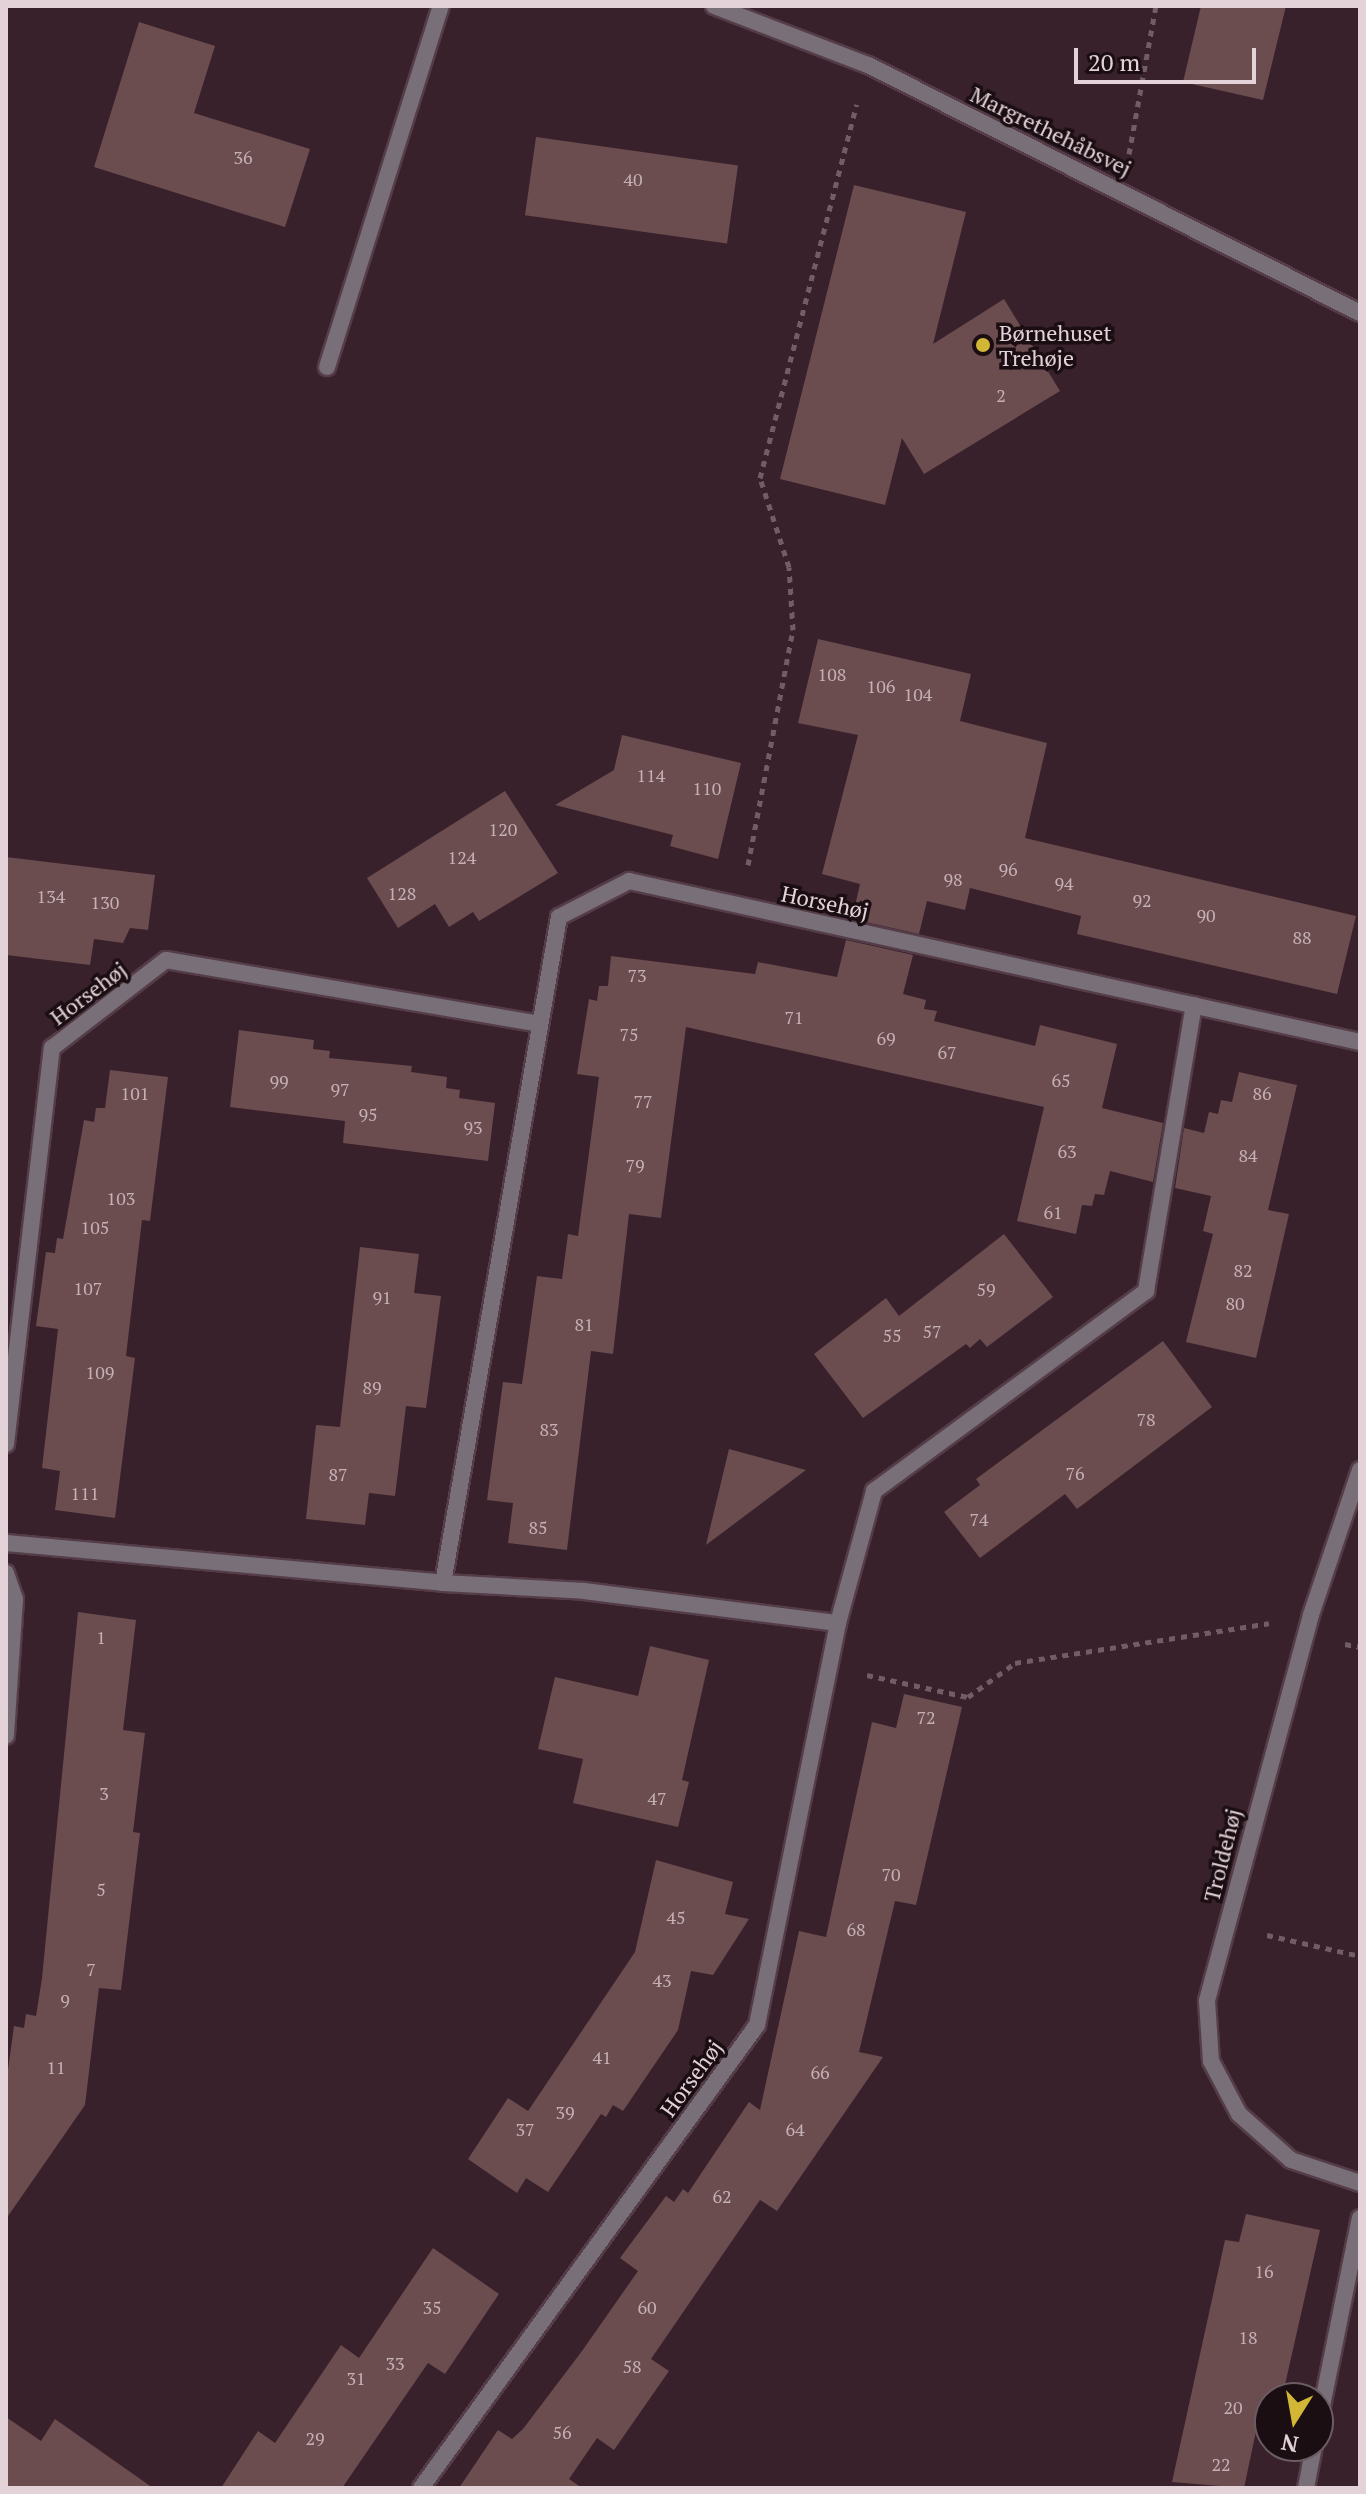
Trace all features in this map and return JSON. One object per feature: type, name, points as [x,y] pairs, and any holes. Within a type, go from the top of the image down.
[{"type":"street","points":[[327,367],[441,6]]},
{"type":"street","name":"Margrethehåbsvej","points":[[714,6],[868,65],[1122,190],[1360,313]]},
{"type":"street","name":"Horsehøj","points":[[443,1583],[559,917],[629,881],[1360,1042]]},
{"type":"street","name":"Horsehøj","points":[[6,1444],[52,1048],[166,960],[540,1024]]},
{"type":"street","name":"Horsehøj","points":[[421,2488],[757,2025],[838,1623],[874,1491],[1146,1291],[1194,1005]]},
{"type":"street","name":"Troldehøj","points":[[1360,1470],[1311,1615],[1207,2001],[1211,2061],[1239,2114],[1291,2160],[1360,2183]]},
{"type":"street","points":[[6,1543],[443,1583],[584,1591],[838,1623]]},
{"type":"street","points":[[6,1573],[15,1599],[6,1736]]},
{"type":"street","points":[[1327,2382],[1360,2218]]},
{"type":"street","points":[[1306,2488],[1311,2462]]},
{"type":"path","points":[[1122,190],[1156,6]]},
{"type":"path","points":[[740,906],[793,630],[789,567],[760,478],[868,65]]},
{"type":"path","points":[[831,1667],[968,1697],[1015,1663],[1311,1615]]},
{"type":"path","points":[[1226,1926],[1360,1956]]},
{"type":"building","points":[[1201,6],[1286,6],[1263,100],[1183,82]]},
{"type":"building","points":[[139,22],[215,46],[194,113],[310,149],[285,227],[94,167]]},
{"type":"building","points":[[536,137],[738,165],[727,244],[525,215]]},
{"type":"building","name":"Børnehuset Trehøje","points":[[854,185],[966,212],[933,344],[1004,299],[1060,391],[924,474],[902,438],[885,505],[780,479]]},
{"type":"building","points":[[818,639],[971,674],[960,721],[1047,743],[1025,838],[1356,916],[1337,994],[1077,934],[1081,916],[970,888],[965,910],[927,901],[919,934],[852,919],[860,884],[822,874],[858,735],[798,723]]},
{"type":"building","points":[[622,735],[741,763],[718,859],[670,846],[673,835],[555,805],[614,770]]},
{"type":"building","points":[[505,791],[558,873],[479,921],[473,912],[449,927],[435,904],[398,928],[367,878]]},
{"type":"building","points":[[6,857],[155,875],[148,930],[130,928],[123,943],[94,939],[90,965],[6,955]]},
{"type":"building","points":[[846,940],[913,955],[903,994],[926,1000],[924,1009],[937,1011],[934,1021],[1035,1046],[1040,1025],[1117,1044],[1102,1108],[1163,1123],[1153,1182],[1110,1171],[1104,1195],[1095,1194],[1092,1206],[1082,1205],[1076,1234],[1017,1221],[1044,1107],[686,1027],[661,1218],[629,1214],[613,1354],[591,1351],[567,1550],[508,1543],[513,1503],[487,1500],[503,1382],[522,1384],[537,1276],[562,1279],[568,1234],[578,1236],[599,1077],[577,1074],[589,999],[597,1001],[599,986],[608,986],[611,956],[755,974],[758,962],[837,977]]},
{"type":"building","points":[[239,1030],[314,1040],[313,1049],[330,1051],[329,1058],[412,1066],[411,1072],[447,1077],[446,1088],[460,1090],[459,1098],[495,1103],[488,1161],[343,1143],[345,1121],[230,1107]]},
{"type":"building","points":[[110,1070],[168,1077],[150,1221],[142,1220],[126,1356],[135,1358],[115,1518],[55,1510],[60,1471],[42,1468],[58,1329],[36,1326],[46,1252],[55,1253],[57,1238],[63,1239],[84,1120],[94,1122],[96,1108],[105,1108]]},
{"type":"building","points":[[1239,1072],[1297,1085],[1268,1210],[1289,1214],[1256,1358],[1186,1342],[1213,1234],[1203,1231],[1211,1196],[1175,1188],[1184,1128],[1204,1133],[1209,1112],[1218,1114],[1221,1100],[1232,1102]]},
{"type":"building","points":[[1004,1234],[1053,1297],[987,1347],[980,1339],[970,1348],[966,1344],[863,1418],[814,1354],[886,1298],[899,1316]]},
{"type":"building","points":[[360,1247],[419,1254],[414,1293],[441,1296],[426,1408],[406,1406],[395,1496],[369,1493],[365,1525],[306,1519],[316,1425],[340,1427]]},
{"type":"building","points":[[1163,1341],[1212,1407],[1077,1509],[1065,1494],[980,1558],[944,1512],[980,1485],[976,1479]]},
{"type":"building","points":[[729,1449],[806,1470],[706,1545]]},
{"type":"building","points":[[78,1612],[136,1620],[123,1730],[145,1733],[133,1832],[140,1833],[121,1990],[99,1988],[85,2105],[6,2219],[6,2084],[14,2026],[24,2028],[26,2014],[36,2016],[42,1978]]},
{"type":"building","points":[[650,1646],[709,1660],[682,1780],[689,1782],[678,1827],[573,1803],[583,1759],[538,1749],[555,1677],[638,1696]]},
{"type":"building","points":[[904,1694],[962,1707],[916,1905],[895,1901],[859,2052],[883,2057],[777,2211],[760,2200],[651,2359],[669,2371],[614,2450],[597,2438],[569,2479],[582,2488],[459,2488],[498,2430],[512,2439],[523,2429],[582,2351],[638,2271],[620,2258],[666,2196],[674,2202],[683,2189],[688,2193],[749,2102],[760,2110],[799,1931],[826,1937],[872,1722],[896,1728]]},
{"type":"building","points":[[656,1860],[733,1882],[725,1914],[749,1919],[713,1975],[691,1971],[678,2030],[623,2111],[613,2105],[606,2117],[601,2114],[548,2192],[526,2178],[517,2193],[468,2159],[508,2098],[528,2111],[635,1952]]},
{"type":"building","points":[[1246,2214],[1320,2230],[1286,2382],[1254,2382],[1254,2441],[1244,2488],[1172,2482],[1225,2240],[1239,2242]]},
{"type":"building","points":[[433,2248],[499,2294],[445,2374],[428,2363],[342,2488],[221,2488],[258,2431],[275,2443],[341,2345],[359,2358]]},
{"type":"building","points":[[6,2417],[41,2441],[55,2419],[153,2488],[6,2488]]},
{"type":"place","name":"Børnehuset Trehøje","points":[[983,345]]}]
